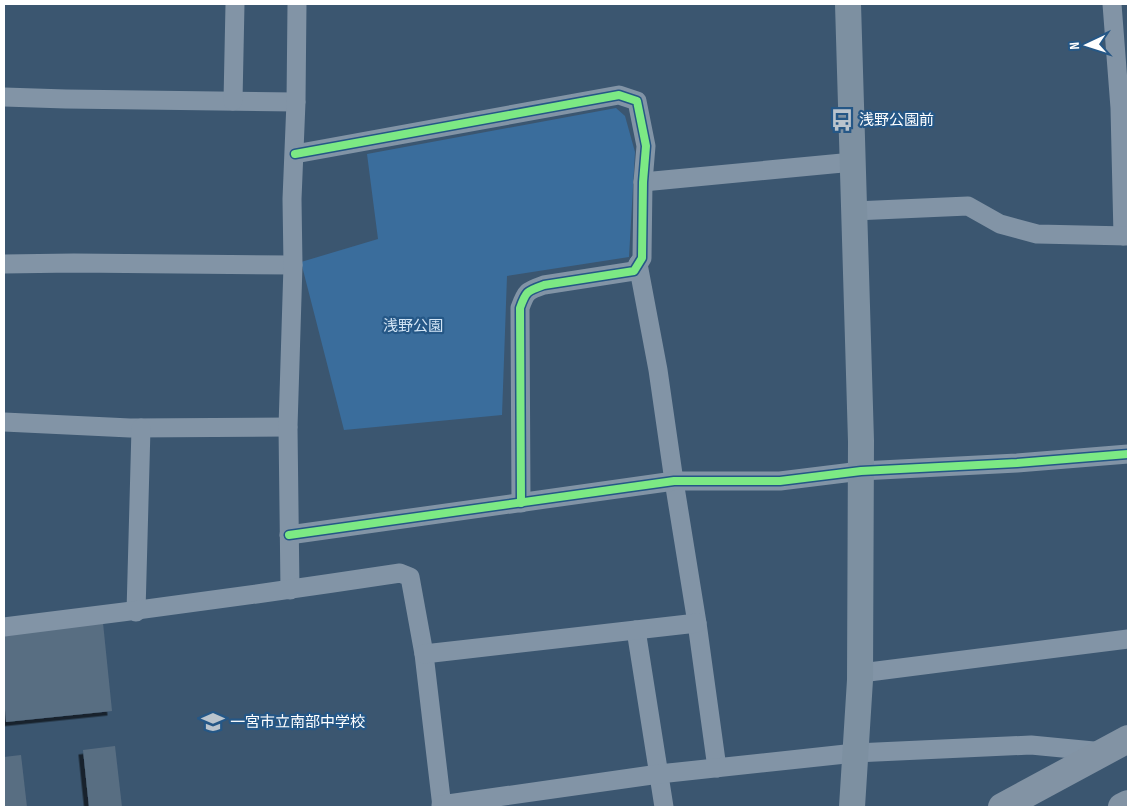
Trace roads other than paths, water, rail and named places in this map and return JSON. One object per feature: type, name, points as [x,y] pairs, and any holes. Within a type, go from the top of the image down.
[{"type":"highway","points":[[1014,807],[1083,771],[1128,739]]},
{"type":"highway","points":[[1002,807],[1116,748]]},
{"type":"highway","points":[[1122,807],[1128,804]]},
{"type":"street","points":[[233,101],[236,4]]},
{"type":"street","points":[[290,590],[288,427],[298,4]]},
{"type":"street","points":[[848,4],[862,441],[860,672],[852,807]]},
{"type":"street","points":[[854,211],[968,206],[1000,224],[1037,234],[1126,236],[1124,108],[1112,4]]},
{"type":"street","points":[[295,154],[620,95],[637,101],[646,146],[643,182],[642,258],[634,271],[544,285],[531,289],[524,296],[520,308],[521,503]]},
{"type":"street","points":[[4,97],[296,102]]},
{"type":"street","points":[[643,182],[853,162]]},
{"type":"street","points":[[4,264],[293,265]]},
{"type":"street","points":[[638,264],[658,370],[717,768]]},
{"type":"street","points":[[4,422],[142,428],[288,427]]},
{"type":"street","points":[[136,612],[142,428]]},
{"type":"street","points":[[289,535],[674,481],[780,481],[861,471],[1017,463],[1128,454]]},
{"type":"street","points":[[4,628],[136,612],[400,573],[410,577],[424,654],[441,806],[659,774],[855,753],[1031,745],[1116,748]]},
{"type":"street","points":[[424,654],[697,623]]},
{"type":"street","points":[[636,630],[664,807]]},
{"type":"street","points":[[860,672],[1128,639]]},
{"type":"place","name":"浅野公園前","points":[[842,120]]},
{"type":"place","name":"一宮市立南部中学校","points":[[213,722]]},
{"type":"park label","name":"浅野公園","points":[[413,326]]}]
